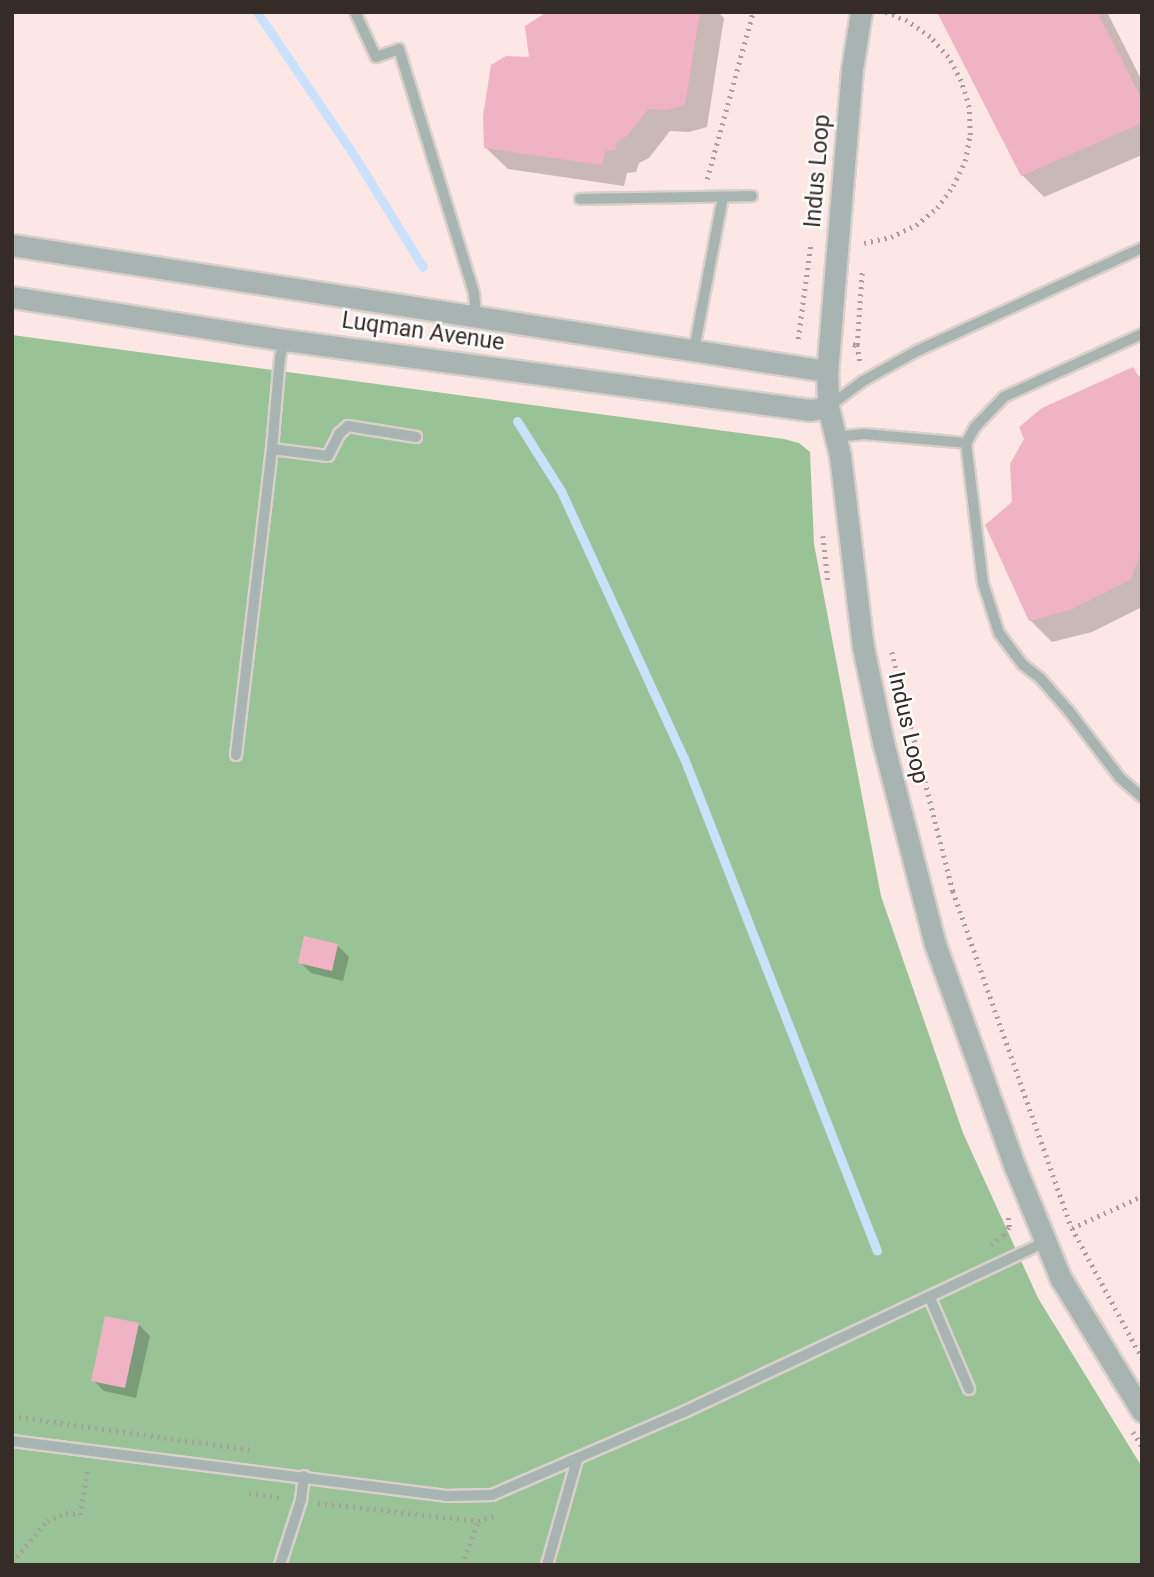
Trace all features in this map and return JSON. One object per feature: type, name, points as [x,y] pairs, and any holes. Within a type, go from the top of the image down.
[{"type":"street","name":"Indus Loop","points":[[860,12],[852,69],[827,371],[828,407],[836,437],[863,647],[883,742],[935,944],[1015,1167],[1061,1279],[1142,1411]]},
{"type":"street","name":"Luqman Avenue","points":[[12,245],[827,371]]},
{"type":"street","name":"Luqman Avenue","points":[[12,298],[285,340],[810,410],[828,407]]},
{"type":"lane","points":[[355,12],[376,57],[399,49],[474,293],[476,315]]},
{"type":"lane","points":[[580,199],[752,196]]},
{"type":"lane","points":[[694,350],[723,197]]},
{"type":"lane","points":[[828,407],[863,381],[919,350],[1142,248]]},
{"type":"lane","points":[[1142,334],[1004,397],[975,427],[966,443],[983,583],[999,633],[1022,664],[1040,678],[1069,710],[1120,779],[1142,797]]},
{"type":"lane","points":[[236,755],[272,449],[280,357],[285,340]]},
{"type":"lane","points":[[272,449],[328,456],[339,434],[348,426],[416,437]]},
{"type":"lane","points":[[836,437],[864,434],[966,443]]},
{"type":"lane","points":[[12,1441],[445,1496],[492,1495],[577,1460],[1046,1242]]},
{"type":"lane","points":[[930,1298],[969,1389]]},
{"type":"lane","points":[[547,1565],[577,1460]]},
{"type":"lane","points":[[280,1565],[300,1500],[304,1476]]},
{"type":"path","points":[[702,197],[753,12]]},
{"type":"path","points":[[864,243],[891,237],[916,225],[937,208],[959,174],[970,135],[968,107],[961,81],[948,57],[930,37],[907,21],[885,12]]},
{"type":"path","points":[[822,530],[830,591]]},
{"type":"path","points":[[891,649],[953,891],[1072,1228],[1142,1358]]},
{"type":"path","points":[[1072,1228],[1142,1196]]},
{"type":"path","points":[[982,1250],[1004,1235],[1009,1227],[1007,1209]]},
{"type":"path","points":[[12,1416],[262,1451]]},
{"type":"path","points":[[12,1562],[47,1521],[66,1513],[80,1515],[87,1471]]},
{"type":"path","points":[[462,1565],[478,1521]]},
{"type":"shaded area","points":[[12,12],[1142,12],[1142,1565],[12,1565]]},
{"type":"green space","points":[[12,335],[784,439],[799,443],[810,452],[814,544],[881,896],[963,1133],[1038,1298],[1142,1467],[1142,1565],[12,1565]]},
{"type":"building","points":[[547,12],[700,12],[685,105],[666,110],[648,109],[627,136],[617,141],[615,150],[605,151],[602,165],[484,148],[483,116],[491,65],[506,56],[529,57],[525,26]]},
{"type":"building","points":[[937,12],[1097,12],[1142,99],[1142,123],[1021,176]]},
{"type":"building","points":[[1133,367],[1142,383],[1142,551],[1130,580],[1070,610],[1029,621],[985,525],[1012,502],[1010,464],[1024,439],[1019,427],[1042,408]]},
{"type":"building","points":[[304,936],[338,944],[332,971],[298,963]]},
{"type":"building","points":[[105,1316],[139,1323],[125,1388],[91,1381]]},
{"type":"waterway","points":[[257,12],[355,157],[423,267]]},
{"type":"waterway","points":[[517,421],[561,491],[684,758],[877,1251]]}]
